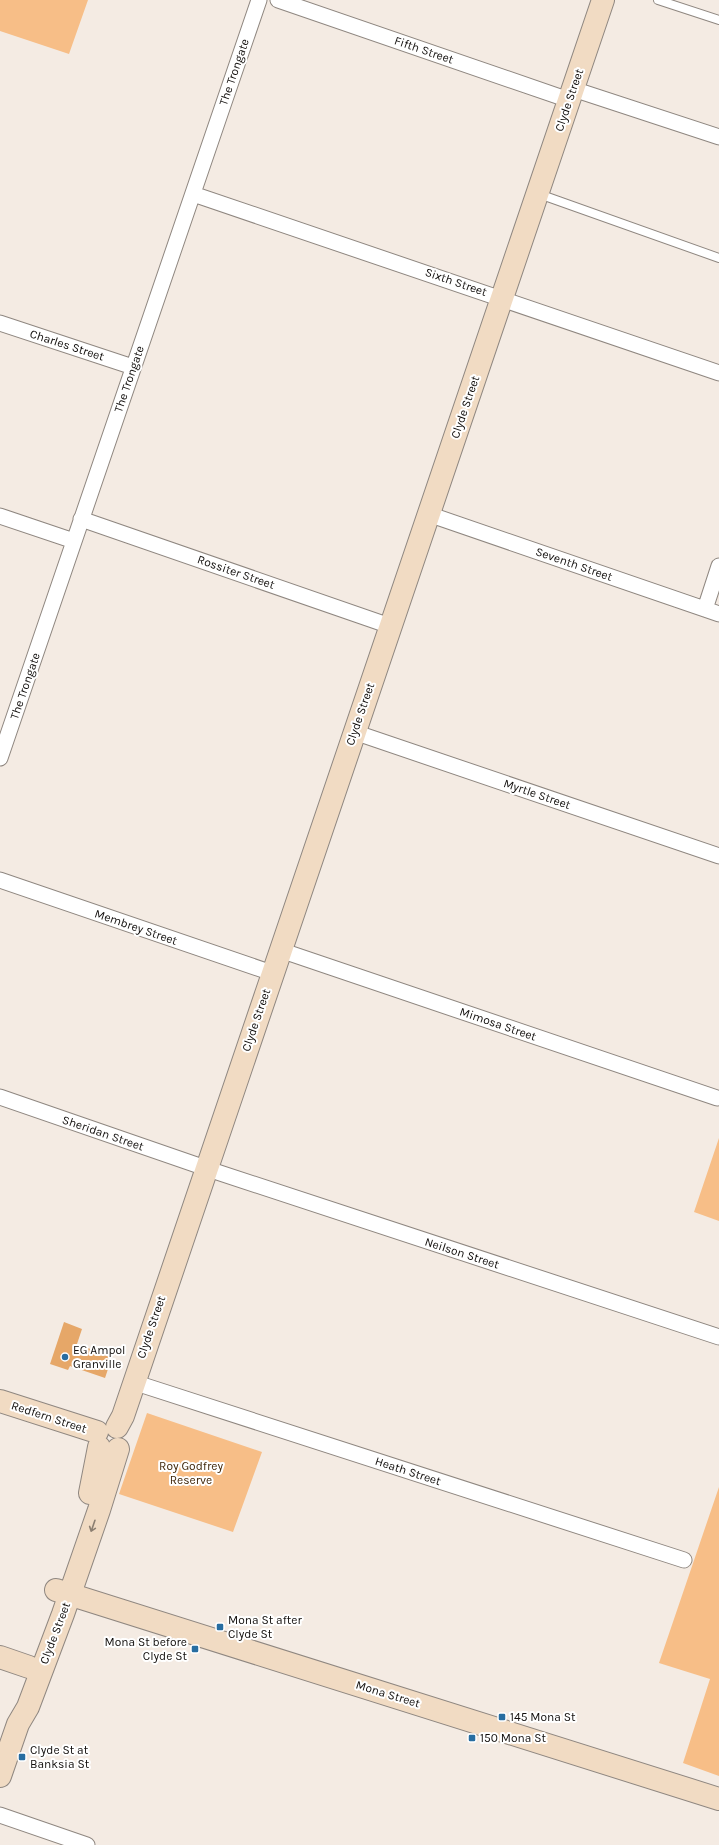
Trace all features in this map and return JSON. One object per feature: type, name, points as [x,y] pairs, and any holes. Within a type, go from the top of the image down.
[{"type":"main road","name":"Clyde Street","points":[[0,1776],[18,1724],[28,1707],[108,1439],[123,1416],[133,1382],[603,0]]},
{"type":"main road","name":"Redfern Street","points":[[0,1401],[108,1439]]},
{"type":"main road","name":"Clyde Street","points":[[18,1724],[17,1704],[29,1667],[63,1592]]},
{"type":"main road","name":"Mona Street","points":[[63,1592],[719,1799]]},
{"type":"main road","points":[[0,1658],[29,1667]]},
{"type":"street","name":"The Trongate","points":[[0,758],[259,0]]},
{"type":"street","name":"Fifth Street","points":[[278,0],[571,95],[719,138]]},
{"type":"street","name":"Sixth Street","points":[[193,194],[719,373]]},
{"type":"street","name":"Charles Street","points":[[0,323],[133,367]]},
{"type":"street","name":"Seventh Street","points":[[428,514],[712,612]]},
{"type":"street","points":[[0,516],[74,541]]},
{"type":"street","name":"Rossiter Street","points":[[81,519],[390,626]]},
{"type":"street","points":[[712,612],[719,566]]},
{"type":"street","name":"Myrtle Street","points":[[354,732],[719,856]]},
{"type":"street","name":"Membrey Street","points":[[0,880],[272,973]]},
{"type":"street","name":"Mimosa Street","points":[[280,950],[717,1098]]},
{"type":"street","name":"Sheridan Street","points":[[0,1097],[206,1168]]},
{"type":"street","name":"Neilson Street","points":[[206,1168],[719,1337]]},
{"type":"street","name":"Heath Street","points":[[133,1382],[684,1560]]},
{"type":"street","points":[[0,1815],[87,1845]]},
{"type":"lane","points":[[658,0],[719,20]]},
{"type":"lane","points":[[537,194],[719,258]]},
{"type":"green space","points":[[0,0],[88,0],[69,54],[0,31]]},
{"type":"green space","points":[[719,1138],[719,1221],[694,1212]]},
{"type":"green space","name":"Roy Godfrey Reserve","points":[[147,1413],[262,1452],[233,1532],[119,1494]]},
{"type":"green space","points":[[719,1487],[719,1776],[683,1763],[710,1679],[659,1663]]},
{"type":"building","points":[[64,1322],[82,1329],[77,1344],[112,1357],[105,1378],[70,1366],[68,1370],[50,1364]]},
{"type":"place","name":"EG Ampol Granville","points":[[65,1357]]},
{"type":"place","name":"Mona St after Clyde St","points":[[220,1627]]},
{"type":"place","name":"Mona St before Clyde St","points":[[195,1649]]},
{"type":"place","name":"145 Mona St","points":[[502,1717]]},
{"type":"place","name":"150 Mona St","points":[[472,1738]]},
{"type":"place","name":"Clyde St at Banksia St","points":[[22,1757]]}]
